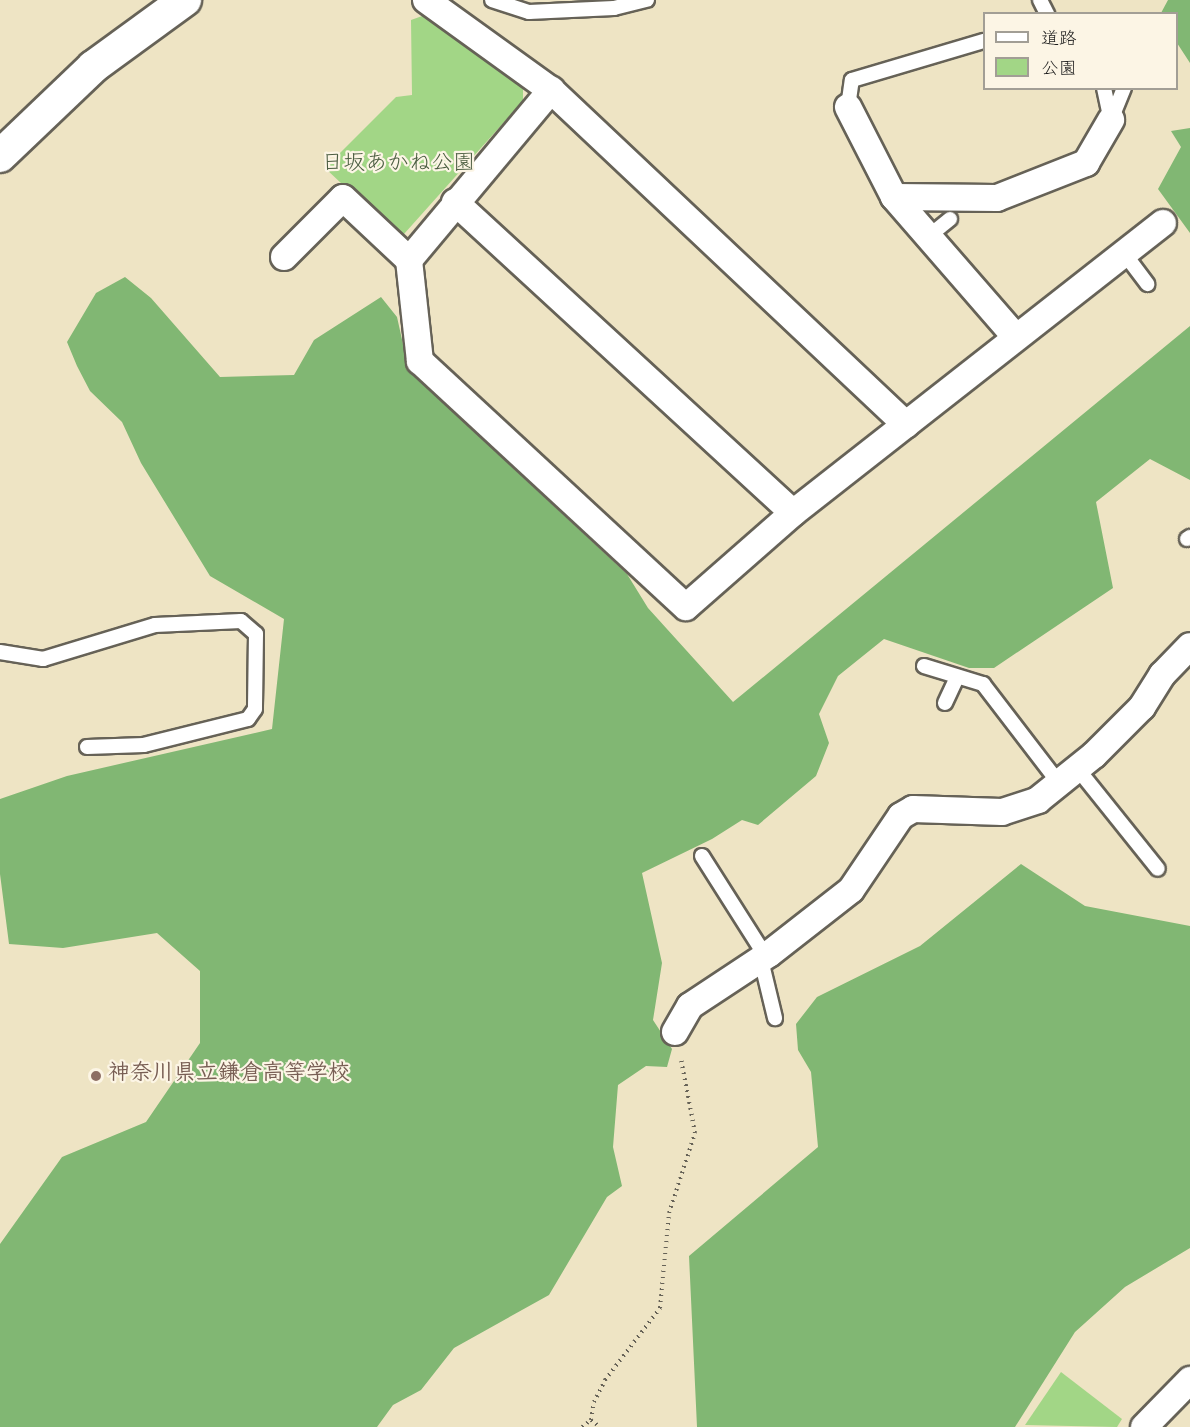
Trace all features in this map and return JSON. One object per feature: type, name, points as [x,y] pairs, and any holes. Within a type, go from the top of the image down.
[{"type":"street","points":[[0,156],[84,74],[185,0]]},
{"type":"street","points":[[426,0],[551,90],[906,425]]},
{"type":"street","points":[[409,260],[455,202],[551,90]]},
{"type":"street","points":[[848,107],[894,197],[1015,336]]},
{"type":"street","points":[[894,197],[997,198],[1086,163],[1111,120]]},
{"type":"street","points":[[284,257],[343,198],[409,260],[420,362],[686,608],[793,513],[1015,336],[1163,223]]},
{"type":"street","points":[[455,202],[793,513]]},
{"type":"street","points":[[675,1032],[690,1006],[763,958],[851,890],[901,816],[913,810],[1002,812],[1038,800],[1068,776],[1142,707],[1162,675],[1190,646]]},
{"type":"street","points":[[1144,1427],[1190,1380]]},
{"type":"lane","points":[[492,0],[529,12],[614,8],[647,0]]},
{"type":"lane","points":[[848,107],[852,80],[983,41]]},
{"type":"lane","points":[[1104,90],[1111,120]]},
{"type":"lane","points":[[1111,120],[1123,90]]},
{"type":"lane","points":[[929,236],[950,219]]},
{"type":"lane","points":[[1124,253],[1147,284]]},
{"type":"lane","points":[[0,652],[43,659],[155,625],[241,621],[256,634],[255,709],[248,718],[144,746],[87,747]]},
{"type":"lane","points":[[924,666],[983,684],[1158,869]]},
{"type":"lane","points":[[945,704],[957,677]]},
{"type":"lane","points":[[702,856],[763,958],[775,1018]]},
{"type":"path","points":[[582,1427],[591,1420],[594,1402],[605,1380],[660,1308],[669,1213],[694,1133],[675,1032]]},
{"type":"path","points":[[591,1420],[600,1427]]},
{"type":"green space","points":[[1168,0],[1190,0],[1190,63],[1178,45],[1178,12],[1162,12]]},
{"type":"green space","name":"日坂あかね公園","points":[[425,15],[523,80],[523,101],[404,234],[394,233],[325,168],[396,97],[412,95],[411,20]]},
{"type":"green space","points":[[1190,128],[1190,233],[1158,189],[1181,147],[1171,131]]},
{"type":"green space","points":[[125,277],[151,298],[220,377],[294,375],[314,340],[381,297],[397,317],[409,371],[627,574],[648,608],[733,702],[1190,326],[1190,480],[1150,459],[1096,502],[1113,588],[994,668],[969,668],[884,639],[838,676],[819,714],[829,743],[816,776],[758,825],[742,820],[712,839],[642,873],[662,963],[653,1020],[672,1049],[667,1067],[646,1066],[618,1085],[613,1147],[622,1186],[607,1197],[549,1295],[454,1348],[421,1390],[393,1405],[377,1427],[0,1427],[0,1244],[62,1157],[146,1122],[200,1043],[200,971],[157,933],[63,948],[9,944],[0,874],[0,799],[67,776],[272,729],[284,619],[210,576],[141,463],[122,422],[90,391],[77,366],[67,342],[96,293]]},
{"type":"green space","points":[[1021,864],[1085,906],[1190,926],[1190,1248],[1125,1287],[1075,1332],[1015,1427],[697,1427],[689,1256],[818,1147],[811,1072],[798,1050],[796,1024],[817,997],[920,946]]},
{"type":"green space","points":[[1061,1372],[1122,1419],[1117,1427],[1025,1425]]},
{"type":"place","name":"神奈川県立鎌倉高等学校","points":[[96,1076]]}]
